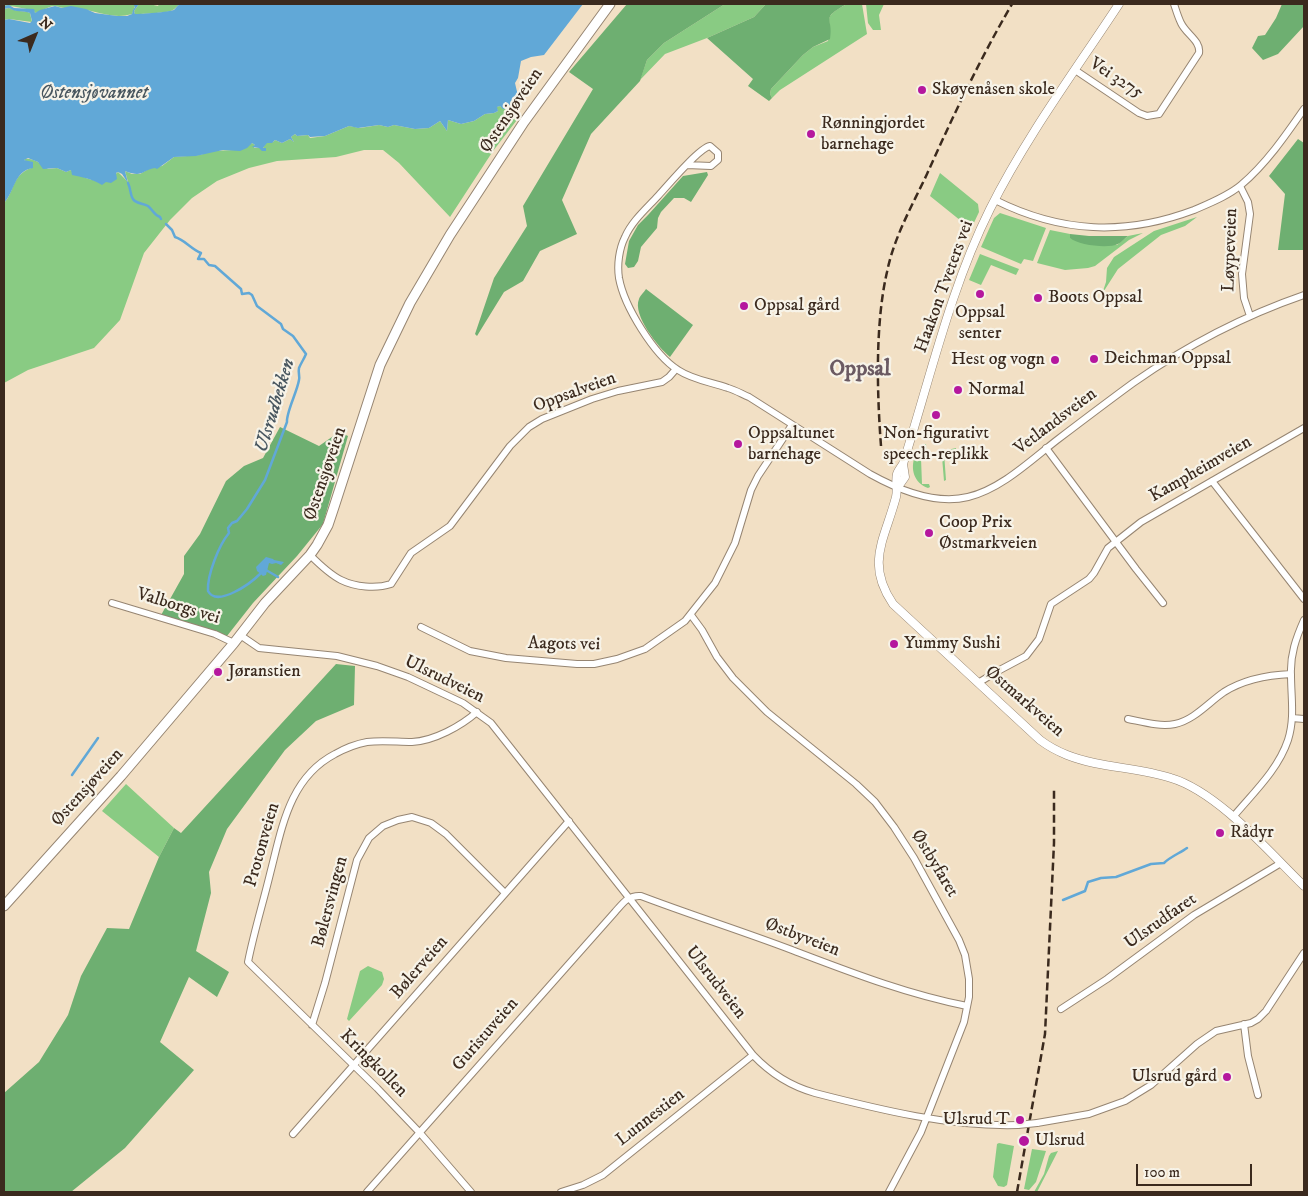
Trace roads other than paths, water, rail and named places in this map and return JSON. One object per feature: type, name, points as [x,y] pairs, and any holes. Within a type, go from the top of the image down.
[{"type":"main road","name":"Østensjøveien","points":[[4,906],[93,808],[234,643],[271,596],[317,545],[328,525],[380,365],[412,299],[450,235],[524,122],[610,4]]},
{"type":"street","name":"Haakon Tveters vei","points":[[898,487],[905,477],[903,464],[963,271],[995,200],[1026,145],[1119,4]]},
{"type":"street","name":"Vei 3275","points":[[1075,70],[1139,113],[1147,116],[1159,114],[1199,53],[1200,48],[1180,22],[1174,4]]},
{"type":"street","points":[[995,200],[1024,213],[1057,223],[1082,227],[1116,228],[1148,224],[1183,214],[1205,206],[1240,186],[1260,167],[1304,109]]},
{"type":"street","points":[[687,165],[713,165],[718,160],[718,153],[715,149],[708,146],[704,148],[687,165],[632,225],[624,238],[618,261],[619,278],[622,289],[643,331],[661,356],[676,369],[699,380],[730,388],[749,397],[870,474],[898,487]]},
{"type":"street","name":"Løypeveien","points":[[1240,186],[1248,202],[1250,214],[1242,274],[1244,298],[1250,316]]},
{"type":"street","name":"Vetlandsveien","points":[[898,487],[948,499],[968,497],[988,489],[1151,371],[1185,349],[1250,316],[1304,295]]},
{"type":"street","name":"Oppsalveien","points":[[310,555],[333,575],[344,581],[372,587],[391,584],[411,553],[450,526],[510,446],[529,426],[592,399],[618,391],[662,382],[676,369]]},
{"type":"street","name":"Aagots vei","points":[[421,627],[461,647],[480,653],[514,659],[594,664],[617,659],[645,649],[691,615],[715,583],[738,536],[751,490],[758,476],[792,425]]},
{"type":"street","name":"Kampheimveien","points":[[978,683],[1017,662],[1033,649],[1051,604],[1089,579],[1096,570],[1105,551],[1115,542],[1141,522],[1304,428]]},
{"type":"street","points":[[1046,448],[1115,542],[1163,603]]},
{"type":"street","points":[[1212,481],[1304,598]]},
{"type":"street","name":"Østmarkveien","points":[[898,487],[879,556],[879,576],[882,586],[893,604],[1040,740],[1054,749],[1079,759],[1156,774],[1178,780],[1201,792],[1233,817],[1304,886]]},
{"type":"street","name":"Valborgs vei","points":[[112,604],[216,634],[234,643]]},
{"type":"street","name":"Østbyfaret","points":[[691,615],[702,630],[716,657],[733,678],[768,712],[856,784],[875,802],[896,829],[942,907],[959,940],[968,974],[967,1006],[961,1030],[921,1132],[889,1192]]},
{"type":"street","points":[[1233,817],[1276,764],[1288,740],[1292,718],[1292,653],[1301,636],[1304,620]]},
{"type":"street","name":"Ulsrudveien","points":[[240,635],[256,647],[262,649],[337,656],[364,661],[408,677],[464,703],[477,712],[497,729],[753,1055],[773,1074],[802,1090],[926,1117],[979,1125],[1018,1125],[1088,1114],[1125,1101],[1151,1085],[1205,1038],[1223,1028],[1256,1021],[1263,1015],[1304,953]]},
{"type":"street","points":[[1128,720],[1164,724],[1178,723],[1192,716],[1223,693],[1243,683],[1275,675],[1291,674]]},
{"type":"street","name":"Protonveien","points":[[248,962],[284,820],[293,797],[301,783],[312,770],[327,758],[342,750],[364,743],[422,740],[462,724],[477,712]]},
{"type":"street","points":[[1292,718],[1304,719]]},
{"type":"street","name":"Bølersvingen","points":[[312,1025],[357,860],[369,838],[383,826],[412,817],[431,823],[446,834],[505,893]]},
{"type":"street","name":"Bølerveien","points":[[293,1134],[569,821]]},
{"type":"street","name":"Ulsrudfaret","points":[[1060,1010],[1113,975],[1194,915],[1281,863]]},
{"type":"street","name":"Østbyveien","points":[[628,898],[641,896],[880,984],[967,1006]]},
{"type":"street","name":"Guristuveien","points":[[367,1192],[628,898]]},
{"type":"street","name":"Kringkollen","points":[[248,962],[354,1065],[420,1133],[471,1192]]},
{"type":"street","points":[[1244,1024],[1248,1056],[1258,1095]]},
{"type":"street","name":"Lunnestien","points":[[562,1192],[583,1185],[603,1175],[753,1055]]},
{"type":"water","name":"Østensjøvannet","points":[[133,4],[139,4],[134,11],[135,14],[171,11],[180,4],[583,4],[544,55],[521,61],[518,78],[515,83],[518,96],[510,108],[503,109],[500,106],[497,107],[498,111],[494,113],[485,114],[474,121],[461,124],[448,120],[447,131],[440,121],[429,128],[415,129],[394,125],[358,128],[349,126],[325,136],[310,137],[308,135],[297,136],[295,134],[291,137],[294,142],[290,139],[282,143],[275,140],[272,143],[267,143],[263,148],[266,148],[266,151],[252,147],[255,145],[252,143],[240,151],[223,150],[196,156],[174,157],[157,169],[150,169],[138,174],[125,171],[128,183],[122,174],[118,172],[116,173],[117,179],[102,185],[72,175],[71,170],[66,172],[57,168],[43,169],[38,162],[28,158],[24,160],[33,162],[33,168],[18,177],[4,203],[4,20],[9,19],[30,23],[32,21],[30,13],[9,8],[4,9],[4,6],[34,9],[35,13],[55,6],[62,8],[71,6],[95,13],[127,16],[132,14],[135,7]]},
{"type":"water","points":[[266,557],[284,562],[281,565],[269,563],[266,575],[263,576],[257,571],[256,567]]},
{"type":"waterway","name":"Ulsrudbekken","points":[[128,183],[134,201],[148,206],[161,219]]},
{"type":"waterway","name":"Ulsrudbekken","points":[[166,224],[172,230],[175,237],[201,253],[198,259],[204,259],[209,265],[215,266],[241,289],[242,294],[249,293],[252,295],[257,306],[281,324],[283,329],[293,336],[306,354],[299,368],[299,380],[288,413],[287,422],[265,480],[247,509],[228,528],[229,533],[214,560],[208,591],[212,596],[226,595],[242,588],[260,574]]},
{"type":"waterway","name":"Ulsrudbekken","points":[[266,570],[278,577]]},
{"type":"waterway","points":[[72,775],[98,738]]},
{"type":"waterway","points":[[1063,900],[1085,891],[1088,882],[1101,878],[1116,877],[1151,864],[1164,863],[1187,848]]},
{"type":"railway","points":[[881,446],[878,381],[880,314],[890,259],[904,222],[957,109],[1012,4]]},
{"type":"railway","points":[[1017,1192],[1045,1034],[1054,843],[1054,788]]},
{"type":"place","name":"Skøyenåsen skole","points":[[922,90]]},
{"type":"place","name":"Rønningjordet barnehage","points":[[811,134]]},
{"type":"place","name":"Oppsal senter","points":[[980,294]]},
{"type":"place","name":"Boots Oppsal","points":[[1038,298]]},
{"type":"place","name":"Oppsal gård","points":[[744,306]]},
{"type":"place","name":"Deichman Oppsal","points":[[1094,359]]},
{"type":"place","name":"Hest og vogn","points":[[1055,360]]},
{"type":"place","name":"Normal","points":[[958,390]]},
{"type":"place","name":"Non-figurativt speech-replikk","points":[[936,415]]},
{"type":"place","name":"Oppsaltunet barnehage","points":[[738,444]]},
{"type":"place","name":"Coop Prix Østmarkveien","points":[[929,533]]},
{"type":"place","name":"Yummy Sushi","points":[[894,644]]},
{"type":"place","name":"Jøranstien","points":[[218,672]]},
{"type":"place","name":"Rådyr","points":[[1220,833]]},
{"type":"place","name":"Ulsrud gård","points":[[1227,1077]]},
{"type":"place","name":"Ulsrud T","points":[[1020,1120]]},
{"type":"place","name":"Ulsrud","points":[[1024,1141]]},
{"type":"district","name":"Oppsal","points":[[860,370]]}]
